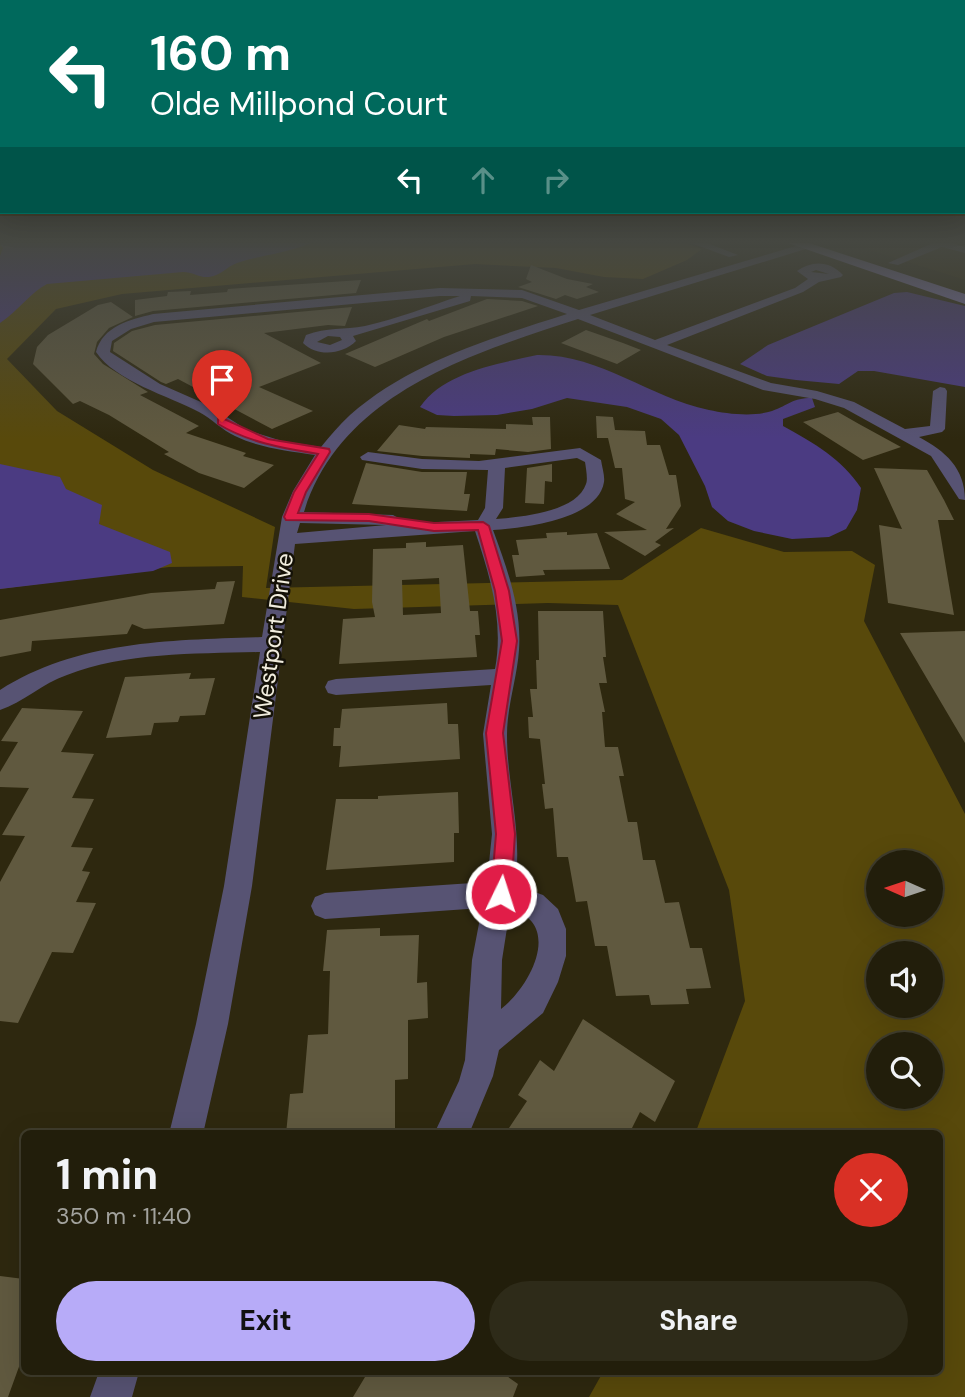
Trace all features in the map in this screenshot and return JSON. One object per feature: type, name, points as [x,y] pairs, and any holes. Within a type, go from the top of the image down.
[{"type":"street","points":[[279,308],[163,317],[126,326],[114,332],[103,345],[103,352],[107,358],[155,387],[205,408],[241,433],[273,443],[325,452]]},
{"type":"street","points":[[339,359],[323,349],[346,344],[350,339],[345,334],[434,308]]},
{"type":"street","points":[[561,308],[768,387],[832,398],[906,434],[937,453],[965,495]]},
{"type":"street","name":"Westport Drive","points":[[187,1130],[212,1024],[238,886],[286,539],[290,517],[300,492],[325,452],[353,419],[411,377],[464,353],[597,308]]},
{"type":"street","points":[[655,345],[751,308]]},
{"type":"street","points":[[937,453],[940,391]]},
{"type":"street","points":[[906,434],[937,429]]},
{"type":"street","points":[[286,539],[525,522],[557,514],[583,501],[592,493],[597,482],[593,460],[580,453],[497,465],[440,466],[368,457]]},
{"type":"street","points":[[453,1130],[478,1074],[489,943],[501,894],[505,834],[495,733],[509,641],[508,622],[483,526],[494,508],[497,465]]},
{"type":"street","points":[[290,517],[369,517],[434,527]]},
{"type":"street","points":[[0,701],[10,686],[58,668],[94,660],[194,648],[272,644]]},
{"type":"street","points":[[336,687],[503,676]]},
{"type":"street","points":[[325,906],[501,894],[527,900],[543,910],[548,918],[552,946],[548,976],[532,1002],[481,1044]]},
{"type":"street","points":[[111,1397],[117,1375]]},
{"type":"shaded area","points":[[0,308],[60,308],[7,359],[57,411],[153,470],[275,527],[266,588],[622,580],[701,528],[784,552],[852,551],[875,565],[864,621],[965,814],[965,1397],[589,1397],[601,1375],[943,1375],[943,1130],[697,1130],[745,1001],[729,890],[618,605],[548,603],[354,609],[242,597],[243,566],[169,567],[0,589]]},
{"type":"shaded area","points":[[0,308],[18,308],[13,313],[0,323]]},
{"type":"shaded area","points":[[857,308],[965,308],[965,387],[874,371],[858,371],[839,384],[796,380],[767,376],[740,364],[768,345]]},
{"type":"shaded area","points":[[537,355],[582,361],[665,396],[724,413],[765,413],[795,401],[812,398],[815,407],[783,419],[783,426],[826,452],[853,477],[861,488],[857,510],[846,529],[829,537],[792,539],[754,531],[728,521],[712,507],[705,486],[679,435],[661,419],[627,407],[567,398],[532,409],[497,415],[454,416],[437,415],[420,407],[443,385],[472,371]]},
{"type":"shaded area","points":[[0,464],[60,477],[66,489],[102,505],[99,524],[170,552],[172,563],[153,571],[0,589]]},
{"type":"building","points":[[93,308],[120,308],[133,317],[109,328],[97,342],[94,354],[103,364],[148,392],[140,395],[199,426],[186,433],[246,453],[243,456],[274,465],[244,488],[199,473],[164,454],[169,452],[109,415],[80,401],[73,404],[33,364],[37,347],[48,335]]},
{"type":"building","points":[[135,308],[185,308],[153,311],[135,316]]},
{"type":"building","points":[[352,308],[345,326],[328,325],[264,333],[321,363],[259,387],[313,411],[272,429],[178,379],[166,384],[161,382],[113,351],[114,343],[132,331],[155,325]]},
{"type":"building","points":[[463,308],[531,308],[444,337],[375,367],[345,354],[427,319],[429,321]]},
{"type":"building","points":[[586,330],[641,350],[617,364],[561,343]]},
{"type":"building","points":[[838,412],[901,447],[863,460],[803,422]]},
{"type":"building","points":[[596,416],[613,417],[615,430],[645,431],[647,445],[660,445],[669,475],[676,475],[681,506],[666,529],[674,528],[655,542],[661,545],[645,556],[604,532],[647,530],[616,514],[635,502],[625,499],[622,468],[615,468],[608,438],[597,438]]},
{"type":"building","points":[[532,417],[550,417],[551,449],[528,452],[496,449],[495,455],[470,454],[470,458],[377,451],[399,425],[425,429],[506,429],[506,424],[533,425]]},
{"type":"building","points":[[366,463],[422,472],[467,472],[464,494],[470,494],[467,511],[352,504]]},
{"type":"building","points":[[552,464],[552,482],[545,481],[544,504],[525,503],[527,468]]},
{"type":"building","points":[[874,468],[927,470],[944,500],[954,520],[938,520],[954,615],[888,603],[879,525],[902,529]]},
{"type":"building","points":[[567,532],[567,535],[597,533],[610,569],[543,570],[545,575],[516,577],[512,555],[519,555],[516,540],[547,538],[546,533]]},
{"type":"building","points":[[426,542],[426,547],[463,545],[470,611],[478,611],[480,635],[475,635],[477,657],[339,664],[343,619],[375,617],[372,602],[373,549],[406,548],[406,543]],"holes":[[[439,578],[441,613],[403,615],[402,580]]]},
{"type":"building","points":[[235,581],[224,624],[144,629],[132,624],[127,634],[32,641],[31,651],[0,657],[0,620],[151,593],[215,589],[217,582]]},
{"type":"building","points":[[538,611],[603,611],[606,657],[603,657],[607,683],[599,683],[605,712],[602,712],[605,747],[618,747],[624,776],[619,776],[628,822],[637,822],[643,860],[655,860],[665,903],[679,902],[690,948],[702,948],[711,988],[686,989],[689,1004],[651,1005],[649,995],[616,996],[607,946],[595,946],[587,901],[576,902],[568,857],[557,857],[553,808],[545,809],[540,739],[529,738],[528,717],[533,717],[530,689],[537,689]]},
{"type":"building","points":[[965,631],[965,743],[900,633]]},
{"type":"building","points":[[191,673],[189,679],[215,678],[205,715],[180,716],[178,722],[154,723],[151,735],[106,738],[125,677]]},
{"type":"building","points":[[447,703],[448,724],[458,724],[460,759],[339,767],[341,746],[333,746],[334,728],[340,728],[342,709]]},
{"type":"building","points":[[22,708],[83,711],[61,752],[94,754],[72,798],[94,799],[71,847],[93,848],[82,871],[90,872],[76,902],[96,903],[73,953],[52,952],[18,1023],[0,1021],[0,882],[25,836],[2,835],[29,788],[0,787],[0,772],[18,742],[1,741]]},
{"type":"building","points":[[458,792],[459,833],[454,833],[454,862],[326,870],[336,799],[378,799],[378,796]]},
{"type":"building","points":[[380,928],[380,936],[419,935],[417,983],[427,982],[428,1018],[408,1020],[408,1079],[395,1080],[395,1130],[286,1130],[290,1094],[303,1093],[308,1035],[328,1034],[330,971],[323,971],[327,930]]},
{"type":"building","points":[[583,1019],[675,1081],[655,1122],[640,1112],[631,1130],[508,1130],[527,1101],[518,1095],[540,1060],[554,1071]]},
{"type":"building","points":[[0,1276],[21,1279],[21,1361],[8,1397],[0,1397]]},
{"type":"building","points":[[366,1375],[505,1375],[518,1384],[513,1397],[353,1397]]},
{"type":"route","points":[[222,422],[241,433],[266,442],[325,452],[312,469],[290,517],[369,517],[434,527],[483,526],[502,591],[509,641],[496,712],[495,733],[505,834],[501,894]]}]
